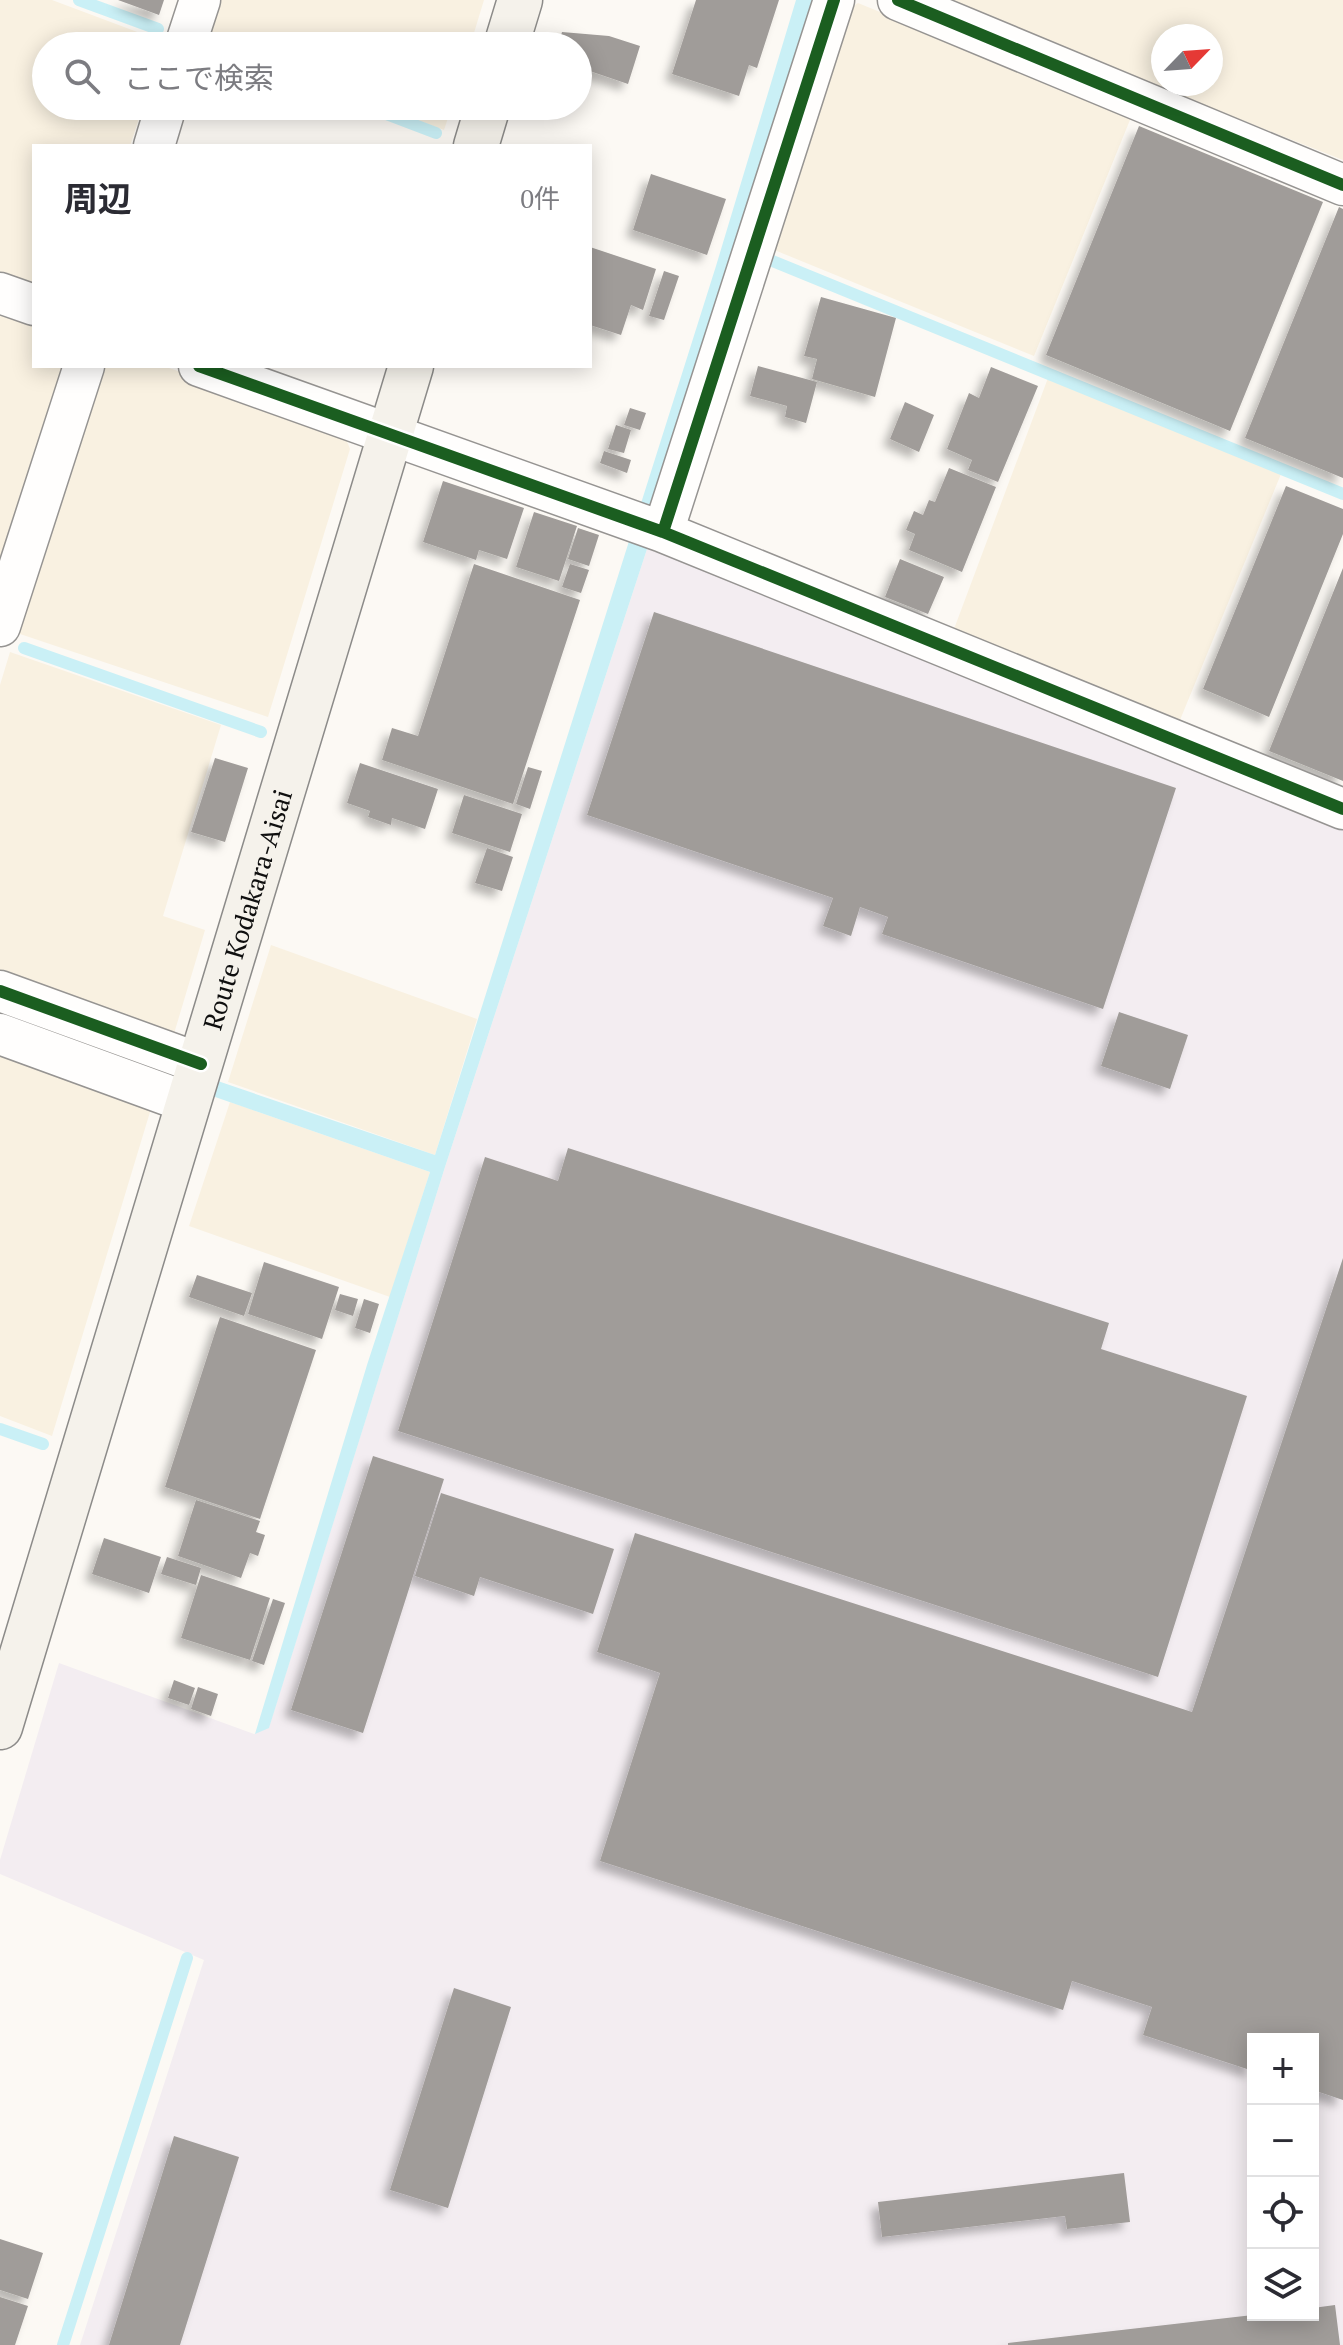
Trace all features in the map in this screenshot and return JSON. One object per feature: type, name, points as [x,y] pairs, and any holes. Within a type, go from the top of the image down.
[{"type":"main road","points":[[510,32],[520,0]]},
{"type":"main road","points":[[477,144],[484,120]]},
{"type":"main road","name":"Route Kodakara-Aisai","points":[[0,1727],[410,368]]},
{"type":"street","points":[[190,32],[200,0]]},
{"type":"street","points":[[646,526],[834,0]]},
{"type":"street","points":[[898,0],[1343,185]]},
{"type":"street","points":[[155,144],[162,120]]},
{"type":"street","points":[[0,293],[32,304]]},
{"type":"street","points":[[0,626],[83,368]]},
{"type":"street","points":[[204,368],[646,526],[1343,809]]},
{"type":"street","points":[[0,991],[195,1084]]},
{"type":"street","points":[[0,1034],[195,1084]]},
{"type":"shaded area","points":[[0,0],[52,0],[137,32],[32,32],[32,120],[138,120],[131,144],[32,144],[32,291],[0,280]]},
{"type":"shaded area","points":[[218,0],[484,0],[474,32],[208,32]]},
{"type":"shaded area","points":[[938,0],[1343,0],[1343,160],[1181,96],[1223,96],[1223,24],[1151,24],[1151,84]]},
{"type":"shaded area","points":[[858,3],[1132,115],[1034,356],[767,247],[843,12]]},
{"type":"shaded area","points":[[417,120],[447,120],[444,130]]},
{"type":"shaded area","points":[[0,309],[32,320],[32,368],[61,368],[0,570]]},
{"type":"shaded area","points":[[99,368],[169,368],[341,426],[350,449],[268,717],[17,633]]},
{"type":"shaded area","points":[[1048,378],[1281,474],[1180,720],[954,629]]},
{"type":"shaded area","points":[[648,546],[1343,830],[1343,2345],[80,2345],[204,1960],[0,1874],[0,1860],[59,1663],[254,1734],[269,1727],[445,1167]]},
{"type":"shaded area","points":[[10,652],[221,725],[163,916],[205,930],[173,1037],[0,978],[0,685]]},
{"type":"shaded area","points":[[271,945],[477,1019],[435,1155],[228,1082]]},
{"type":"shaded area","points":[[0,1042],[150,1097],[150,1112],[52,1436],[0,1416]]},
{"type":"shaded area","points":[[230,1102],[430,1172],[390,1297],[189,1226]]},
{"type":"water","points":[[796,0],[819,0],[648,546],[445,1167],[269,1728],[255,1734],[367,1365],[430,1172],[0,1018],[0,1002],[153,1059],[435,1155],[716,266]]},
{"type":"building","points":[[118,0],[164,0],[159,15]]},
{"type":"building","points":[[696,0],[779,0],[757,68],[749,65],[739,96],[672,74]]},
{"type":"building","points":[[592,35],[609,36],[640,46],[628,84],[592,72]]},
{"type":"building","points":[[1139,126],[1323,202],[1230,431],[1046,355]]},
{"type":"building","points":[[651,174],[726,199],[707,255],[633,230]]},
{"type":"building","points":[[1339,207],[1343,209],[1343,478],[1245,438]]},
{"type":"building","points":[[592,248],[656,269],[643,310],[631,305],[621,335],[592,326]]},
{"type":"building","points":[[664,271],[679,276],[664,320],[649,316]]},
{"type":"building","points":[[821,297],[896,318],[875,397],[812,379],[817,359],[804,356]]},
{"type":"building","points":[[758,366],[817,382],[806,423],[785,417],[787,406],[750,396]]},
{"type":"building","points":[[991,367],[1038,386],[998,482],[968,470],[972,460],[947,449],[969,393],[979,398]]},
{"type":"building","points":[[905,402],[934,415],[919,452],[890,439]]},
{"type":"building","points":[[630,408],[646,413],[640,430],[624,425]]},
{"type":"building","points":[[616,425],[631,430],[624,453],[608,449]]},
{"type":"building","points":[[604,451],[631,460],[627,473],[600,463]]},
{"type":"building","points":[[949,468],[996,487],[962,572],[909,550],[915,534],[906,530],[914,511],[923,515],[929,500],[935,502]]},
{"type":"building","points":[[443,481],[524,508],[507,559],[479,550],[476,560],[423,542]]},
{"type":"building","points":[[1286,486],[1343,509],[1343,534],[1269,717],[1203,689]]},
{"type":"building","points":[[534,512],[577,526],[559,581],[516,567]]},
{"type":"building","points":[[578,528],[599,535],[589,566],[568,559]]},
{"type":"building","points":[[900,559],[944,577],[928,614],[885,597]]},
{"type":"building","points":[[474,564],[580,600],[513,804],[382,760],[392,728],[418,736]]},
{"type":"building","points":[[570,564],[589,570],[581,593],[562,587]]},
{"type":"building","points":[[1343,568],[1343,781],[1269,751]]},
{"type":"building","points":[[654,612],[1176,788],[1103,1009],[882,934],[888,917],[860,907],[851,936],[823,926],[833,898],[587,815]]},
{"type":"building","points":[[215,758],[248,768],[225,842],[191,832]]},
{"type":"building","points":[[360,763],[438,789],[425,829],[392,818],[391,825],[368,817],[370,811],[347,803]]},
{"type":"building","points":[[528,767],[542,771],[530,809],[516,804]]},
{"type":"building","points":[[464,795],[522,814],[510,852],[452,833]]},
{"type":"building","points":[[487,848],[513,857],[502,891],[475,883]]},
{"type":"building","points":[[1119,1012],[1188,1035],[1170,1089],[1101,1066]]},
{"type":"building","points":[[568,1148],[1109,1323],[1101,1349],[1247,1396],[1158,1677],[398,1431],[485,1157],[558,1181]]},
{"type":"building","points":[[1343,1258],[1343,2100],[1319,2092],[1319,2033],[1247,2033],[1247,2069],[1143,2035],[1152,2007],[1072,1981],[1063,2010],[600,1861],[660,1673],[597,1652],[635,1533],[1192,1712]]},
{"type":"building","points":[[264,1262],[339,1287],[322,1339],[248,1314]]},
{"type":"building","points":[[197,1275],[252,1293],[244,1316],[189,1297]]},
{"type":"building","points":[[340,1294],[358,1299],[353,1316],[335,1310]]},
{"type":"building","points":[[364,1299],[379,1304],[370,1333],[355,1328]]},
{"type":"building","points":[[220,1317],[316,1350],[260,1519],[165,1487]]},
{"type":"building","points":[[373,1456],[444,1479],[363,1733],[291,1710]]},
{"type":"building","points":[[441,1493],[614,1549],[593,1614],[480,1577],[474,1596],[415,1576]]},
{"type":"building","points":[[196,1500],[260,1521],[256,1532],[265,1535],[258,1556],[250,1553],[241,1578],[178,1556]]},
{"type":"building","points":[[104,1538],[161,1557],[149,1593],[92,1574]]},
{"type":"building","points":[[167,1557],[201,1568],[196,1585],[161,1574]]},
{"type":"building","points":[[201,1575],[270,1598],[250,1660],[181,1638]]},
{"type":"building","points":[[273,1599],[285,1603],[264,1665],[252,1661]]},
{"type":"building","points":[[174,1680],[195,1688],[189,1705],[168,1698]]},
{"type":"building","points":[[198,1687],[218,1694],[211,1716],[191,1709]]},
{"type":"building","points":[[454,1988],[511,2007],[448,2208],[390,2190]]},
{"type":"building","points":[[174,2136],[239,2157],[180,2345],[109,2345]]},
{"type":"building","points":[[1124,2173],[1130,2222],[1067,2229],[1065,2216],[882,2237],[878,2202]]},
{"type":"building","points":[[0,2239],[43,2253],[28,2299],[0,2290]]},
{"type":"building","points":[[0,2297],[28,2306],[15,2345],[0,2345]]},
{"type":"building","points":[[1335,2305],[1340,2345],[1008,2345],[1247,2316],[1247,2321],[1319,2321],[1319,2307]]},
{"type":"waterway","points":[[79,0],[158,29]]},
{"type":"waterway","points":[[402,120],[436,133]]},
{"type":"waterway","points":[[770,260],[1343,494]]},
{"type":"waterway","points":[[24,648],[261,732]]},
{"type":"waterway","points":[[0,1429],[43,1444]]},
{"type":"waterway","points":[[63,2345],[187,1958]]},
{"type":"cycle path","points":[[663,532],[834,0]]},
{"type":"cycle path","points":[[898,0],[1343,185]]},
{"type":"cycle path","points":[[205,368],[663,532],[1343,809]]},
{"type":"cycle path","points":[[0,991],[201,1064]]}]
